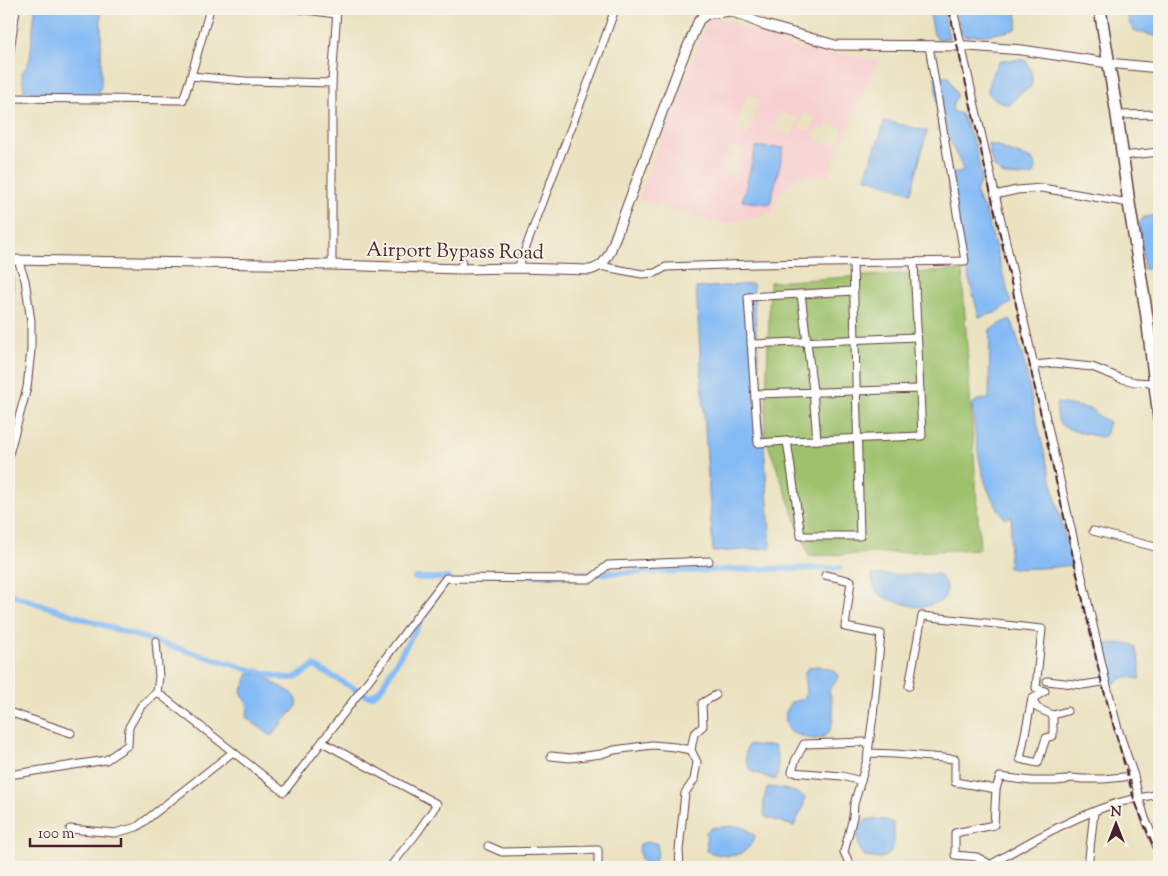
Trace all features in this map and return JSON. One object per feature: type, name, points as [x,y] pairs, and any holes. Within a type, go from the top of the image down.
[{"type":"highway","points":[[1100,9],[1147,317],[1159,414]]},
{"type":"street","points":[[9,116],[9,57],[16,9]]},
{"type":"street","points":[[9,98],[184,100],[210,9]]},
{"type":"street","points":[[299,9],[336,12],[332,83],[332,265]]},
{"type":"street","points":[[518,268],[615,9]]},
{"type":"street","points":[[953,9],[1105,678],[1118,729],[1134,776],[1145,818],[1159,852]]},
{"type":"street","points":[[600,266],[610,252],[679,67],[699,20],[707,14],[729,10],[762,24],[835,45],[962,46],[1022,50],[1108,63],[1159,68]]},
{"type":"street","points":[[600,266],[642,274],[655,273],[666,267],[965,261],[929,46]]},
{"type":"street","points":[[191,76],[245,81],[332,83]]},
{"type":"street","points":[[1117,114],[1159,114]]},
{"type":"street","points":[[1122,156],[1159,152]]},
{"type":"street","points":[[995,195],[1017,190],[1042,188],[1129,203]]},
{"type":"street","name":"Airport Bypass Road","points":[[9,260],[461,265],[590,270],[600,266]]},
{"type":"street","points":[[9,454],[27,388],[31,350],[31,321],[26,280],[18,260]]},
{"type":"street","points":[[854,291],[748,297],[758,443],[922,436],[914,262]]},
{"type":"street","points":[[787,441],[801,536],[860,536],[854,263]]},
{"type":"street","points":[[801,294],[817,440]]},
{"type":"street","points":[[752,344],[917,337]]},
{"type":"street","points":[[1034,365],[1054,362],[1092,368],[1135,382],[1154,383]]},
{"type":"street","points":[[755,394],[920,389]]},
{"type":"street","points":[[1093,531],[1159,548]]},
{"type":"street","points":[[157,692],[284,792],[446,578],[591,579],[608,565],[709,561]]},
{"type":"street","points":[[825,575],[851,581],[845,626],[882,634],[867,760],[854,804],[853,817],[844,852],[851,867]]},
{"type":"street","points":[[909,686],[922,616],[1042,629],[1036,688],[1045,691],[1032,700],[1020,759],[1038,763],[1046,738],[1053,736],[1053,715]]},
{"type":"street","points":[[9,775],[106,760],[128,745],[129,727],[141,706],[157,692],[159,677],[156,641]]},
{"type":"street","points":[[1047,681],[1083,685],[1102,682]]},
{"type":"street","points":[[680,867],[679,850],[685,793],[694,780],[697,762],[691,750],[694,734],[703,726],[702,703],[716,695]]},
{"type":"street","points":[[1032,700],[1036,708],[1053,715],[1067,711]]},
{"type":"street","points":[[9,712],[71,733]]},
{"type":"street","points":[[322,742],[437,804],[390,867]]},
{"type":"street","points":[[861,781],[842,776],[792,772],[795,761],[804,744],[868,742]]},
{"type":"street","points":[[550,756],[570,758],[601,754],[614,750],[652,746],[691,750]]},
{"type":"street","points":[[70,830],[115,832],[136,827],[233,752]]},
{"type":"street","points":[[868,753],[955,759],[956,782],[996,789]]},
{"type":"street","points":[[1134,776],[1103,780],[1070,778],[1056,781],[1032,781],[1000,777],[996,789],[994,825],[955,833],[955,855],[977,857],[989,866],[1080,817],[1112,805],[1159,794]]},
{"type":"street","points":[[1088,867],[1094,812]]},
{"type":"street","points":[[488,846],[502,852],[598,850],[598,867]]},
{"type":"shaded area","points":[[710,15],[796,47],[878,60],[827,176],[798,178],[778,195],[772,213],[727,224],[657,206],[638,199]],"holes":[[[747,95],[760,99],[748,135],[735,131]],[[780,112],[798,118],[792,135],[774,130]],[[803,113],[815,117],[810,132],[799,128]],[[827,122],[843,128],[837,146],[814,138],[818,127],[824,129]],[[730,146],[743,149],[736,174],[724,170]]]},
{"type":"green space","points":[[962,270],[980,549],[809,556],[765,436],[770,282]]},
{"type":"green space","points":[[9,276],[14,276],[9,407]]},
{"type":"water","points":[[35,9],[101,9],[101,86],[98,93],[91,96],[29,93],[24,91],[22,73],[30,59]]},
{"type":"water","points":[[929,9],[943,9],[949,38],[938,39],[934,35]]},
{"type":"water","points":[[955,9],[1017,9],[1017,26],[1016,29],[997,33],[964,36],[961,32]]},
{"type":"water","points":[[1126,9],[1159,9],[1159,37],[1135,31],[1130,25]]},
{"type":"water","points":[[1004,60],[1026,61],[1032,77],[1031,87],[1020,93],[1010,105],[992,97],[988,93],[992,73],[999,62]]},
{"type":"water","points":[[935,76],[948,76],[957,95],[952,111],[961,114],[975,145],[982,178],[976,191],[979,201],[985,210],[1011,303],[995,313],[979,317],[955,224],[947,177],[948,174],[964,171],[950,141],[938,130]]},
{"type":"water","points":[[885,121],[927,131],[911,193],[865,177]]},
{"type":"water","points":[[988,144],[1032,159],[1035,173],[1032,176],[1013,176],[1000,173],[993,163]]},
{"type":"water","points":[[756,147],[784,148],[770,204],[742,201]]},
{"type":"water","points":[[1159,215],[1159,269],[1144,269],[1139,223],[1144,217]]},
{"type":"water","points":[[753,284],[771,548],[713,552],[696,288]]},
{"type":"water","points":[[1010,319],[1024,362],[1072,565],[1008,568],[1012,516],[1005,519],[989,491],[982,472],[972,404],[978,400],[989,399],[990,329]]},
{"type":"water","points":[[1057,403],[1093,410],[1097,415],[1109,422],[1105,436],[1101,437],[1071,430],[1061,425],[1058,419]]},
{"type":"water","points":[[938,574],[946,585],[945,595],[941,601],[923,607],[907,605],[882,596],[876,590],[872,576],[872,575]]},
{"type":"water","points":[[1114,643],[1135,646],[1140,663],[1140,679],[1125,677],[1115,683],[1110,682],[1106,675],[1101,650],[1106,644]]},
{"type":"water","points":[[819,666],[835,671],[838,678],[829,690],[833,704],[833,720],[830,729],[827,735],[814,739],[798,735],[789,730],[786,716],[791,702],[804,699],[806,694],[805,673],[811,667]]},
{"type":"water","points":[[248,674],[265,675],[270,681],[292,694],[297,701],[297,706],[271,736],[247,718],[248,706],[241,691]]},
{"type":"water","points":[[748,745],[775,746],[778,768],[775,780],[751,771],[746,759]]},
{"type":"water","points":[[768,787],[792,791],[805,798],[794,826],[765,817],[764,802]]},
{"type":"water","points":[[876,819],[893,823],[893,847],[891,852],[882,858],[869,858],[860,849],[858,833],[860,825],[866,820]]},
{"type":"water","points":[[734,826],[745,829],[755,836],[746,849],[741,853],[728,856],[706,851],[706,832],[712,828]]},
{"type":"water","points":[[647,842],[657,843],[658,849],[652,865],[646,866],[641,859],[639,850],[640,844]]},
{"type":"waterway","points":[[531,575],[840,568]]},
{"type":"waterway","points":[[415,578],[448,578]]},
{"type":"waterway","points":[[9,594],[124,632],[254,671],[293,678],[314,666],[368,696],[380,690],[436,595]]},
{"type":"railway","points":[[949,9],[1101,680],[1134,799],[1159,860]]}]
